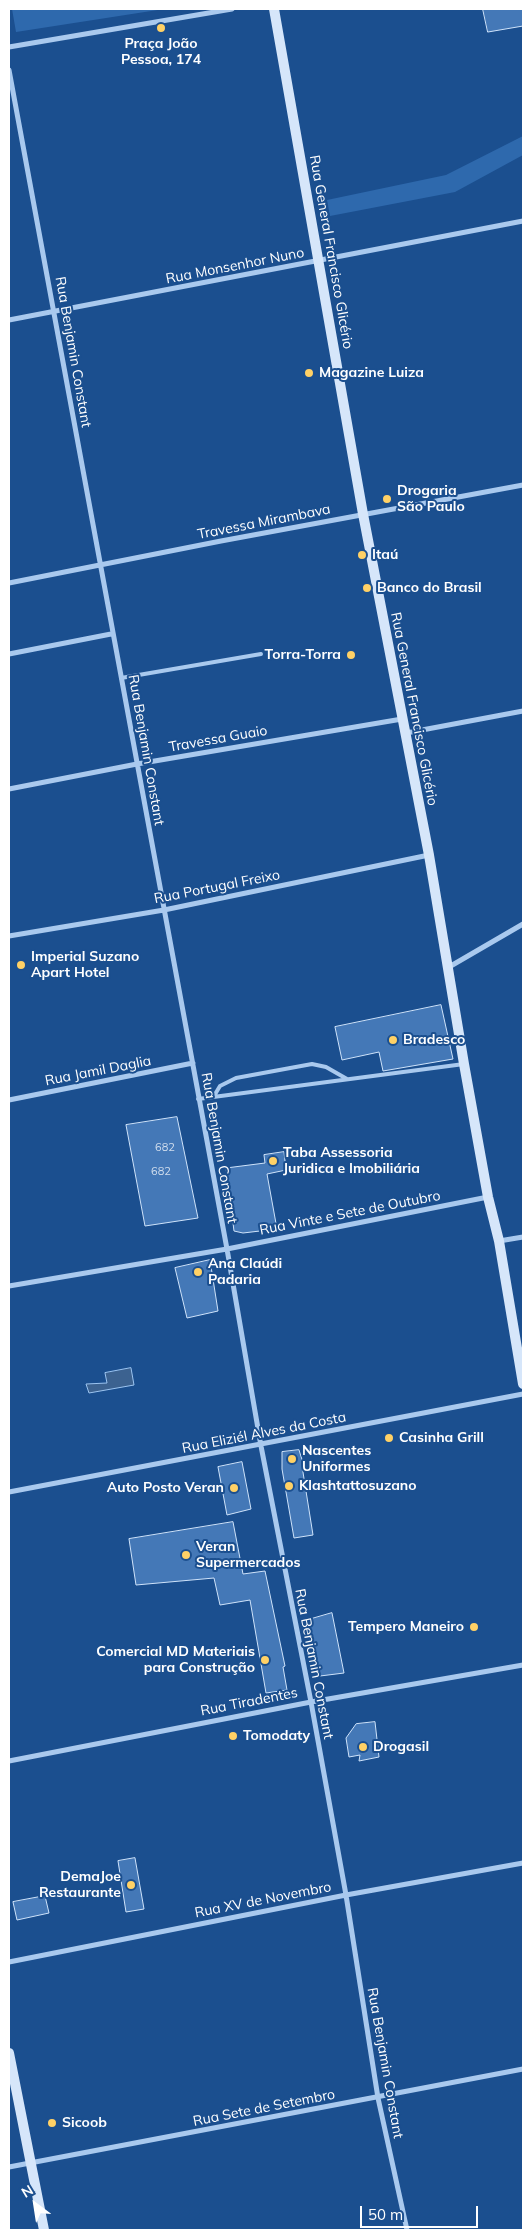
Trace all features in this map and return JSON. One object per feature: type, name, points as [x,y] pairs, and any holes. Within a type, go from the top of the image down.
[{"type":"main road","name":"Rua General Francisco Glicério","points":[[274,9],[320,261],[363,514],[429,855],[464,1064],[488,1197],[499,1241],[523,1384]]},
{"type":"main road","points":[[9,2053],[44,2230]]},
{"type":"street","points":[[9,47],[232,9]]},
{"type":"street","name":"Rua Benjamin Constant","points":[[9,70],[227,1249],[261,1446],[346,1895],[378,2098],[406,2230]]},
{"type":"street","name":"Rua Monsenhor Nuno","points":[[9,320],[54,313],[523,221]]},
{"type":"street","name":"Travessa Mirambava","points":[[9,583],[221,541],[523,485]]},
{"type":"street","points":[[9,654],[112,634]]},
{"type":"street","points":[[406,733],[523,711]]},
{"type":"street","name":"Travessa Guaio","points":[[9,789],[137,764],[402,719]]},
{"type":"street","name":"Rua Portugal Freixo","points":[[9,936],[164,910],[429,855]]},
{"type":"street","points":[[449,967],[523,924]]},
{"type":"street","name":"Rua Jamil Daglia","points":[[9,1100],[192,1063]]},
{"type":"street","name":"Rua Vinte e Sete de Outubro","points":[[9,1286],[227,1249],[488,1197]]},
{"type":"street","points":[[499,1241],[523,1237]]},
{"type":"street","name":"Rua Eliziél Alves da Costa","points":[[9,1492],[261,1446],[523,1394]]},
{"type":"street","name":"Rua Tiradentes","points":[[9,1761],[310,1702],[523,1665]]},
{"type":"street","name":"Rua XV de Novembro","points":[[9,1962],[346,1895],[523,1863]]},
{"type":"street","name":"Rua Sete de Setembro","points":[[9,2167],[523,2069]]},
{"type":"lane","points":[[121,678],[261,654]]},
{"type":"lane","points":[[214,1096],[220,1086],[236,1078],[312,1064],[326,1067],[346,1079]]},
{"type":"lane","points":[[198,1099],[464,1064]]},
{"type":"shaded area","points":[[12,9],[164,9],[16,32]]},
{"type":"shaded area","points":[[523,136],[523,155],[455,192],[330,216],[327,200],[446,175]]},
{"type":"shaded area","points":[[131,1368],[134,1385],[89,1393],[86,1384],[107,1383],[105,1373]]},
{"type":"building","points":[[483,9],[523,9],[523,26],[488,32]]},
{"type":"building","name":"Bradesco","points":[[441,1005],[453,1059],[383,1071],[379,1052],[342,1060],[335,1027]]},
{"type":"building","points":[[177,1117],[198,1218],[145,1226],[126,1125]]},
{"type":"building","points":[[284,1152],[286,1170],[267,1174],[277,1229],[243,1233],[234,1231],[226,1168],[265,1163],[264,1155]]},
{"type":"building","points":[[210,1260],[218,1311],[187,1318],[175,1268]]},
{"type":"building","points":[[299,1450],[304,1466],[302,1466],[313,1535],[294,1538],[282,1469],[282,1452]]},
{"type":"building","name":"Auto Posto Veran","points":[[242,1462],[251,1509],[227,1515],[218,1467]]},
{"type":"building","name":"Veran Supermercados","points":[[233,1522],[243,1574],[265,1571],[285,1666],[283,1667],[287,1690],[266,1693],[250,1600],[220,1605],[214,1578],[136,1585],[129,1539]]},
{"type":"building","points":[[332,1613],[344,1673],[320,1676],[308,1620]]},
{"type":"building","name":"Drogasil","points":[[375,1722],[379,1757],[359,1761],[360,1755],[349,1757],[346,1738],[356,1724]]},
{"type":"building","name":"DemaJoe Restaurante","points":[[135,1858],[144,1909],[126,1912],[118,1861]]},
{"type":"building","points":[[45,1896],[49,1913],[17,1920],[13,1902]]},
{"type":"place","name":"Praça João Pessoa, 174","points":[[161,28]]},
{"type":"place","name":"Magazine Luiza","points":[[309,373]]},
{"type":"place","name":"Drogaria São Paulo","points":[[387,499]]},
{"type":"place","name":"Itaú","points":[[362,555]]},
{"type":"place","name":"Banco do Brasil","points":[[367,588]]},
{"type":"place","name":"Torra-Torra","points":[[351,655]]},
{"type":"place","name":"Imperial Suzano Apart Hotel","points":[[21,965]]},
{"type":"place","name":"Bradesco","points":[[393,1040]]},
{"type":"place","name":"Taba Assessoria Juridica e Imobiliária","points":[[273,1161]]},
{"type":"place","name":"Ana Claúdi Padaria","points":[[198,1272]]},
{"type":"place","name":"Casinha Grill","points":[[389,1438]]},
{"type":"place","name":"Nascentes Uniformes","points":[[292,1459]]},
{"type":"place","name":"Klashtattosuzano","points":[[289,1486]]},
{"type":"place","name":"Auto Posto Veran","points":[[234,1488]]},
{"type":"place","name":"Veran Supermercados","points":[[186,1555]]},
{"type":"place","name":"Tempero Maneiro","points":[[474,1627]]},
{"type":"place","name":"Comercial MD Materiais para Construção","points":[[265,1660]]},
{"type":"place","name":"Tomodaty","points":[[233,1736]]},
{"type":"place","name":"Drogasil","points":[[363,1747]]},
{"type":"place","name":"DemaJoe Restaurante","points":[[131,1885]]},
{"type":"place","name":"Sicoob","points":[[52,2123]]}]
